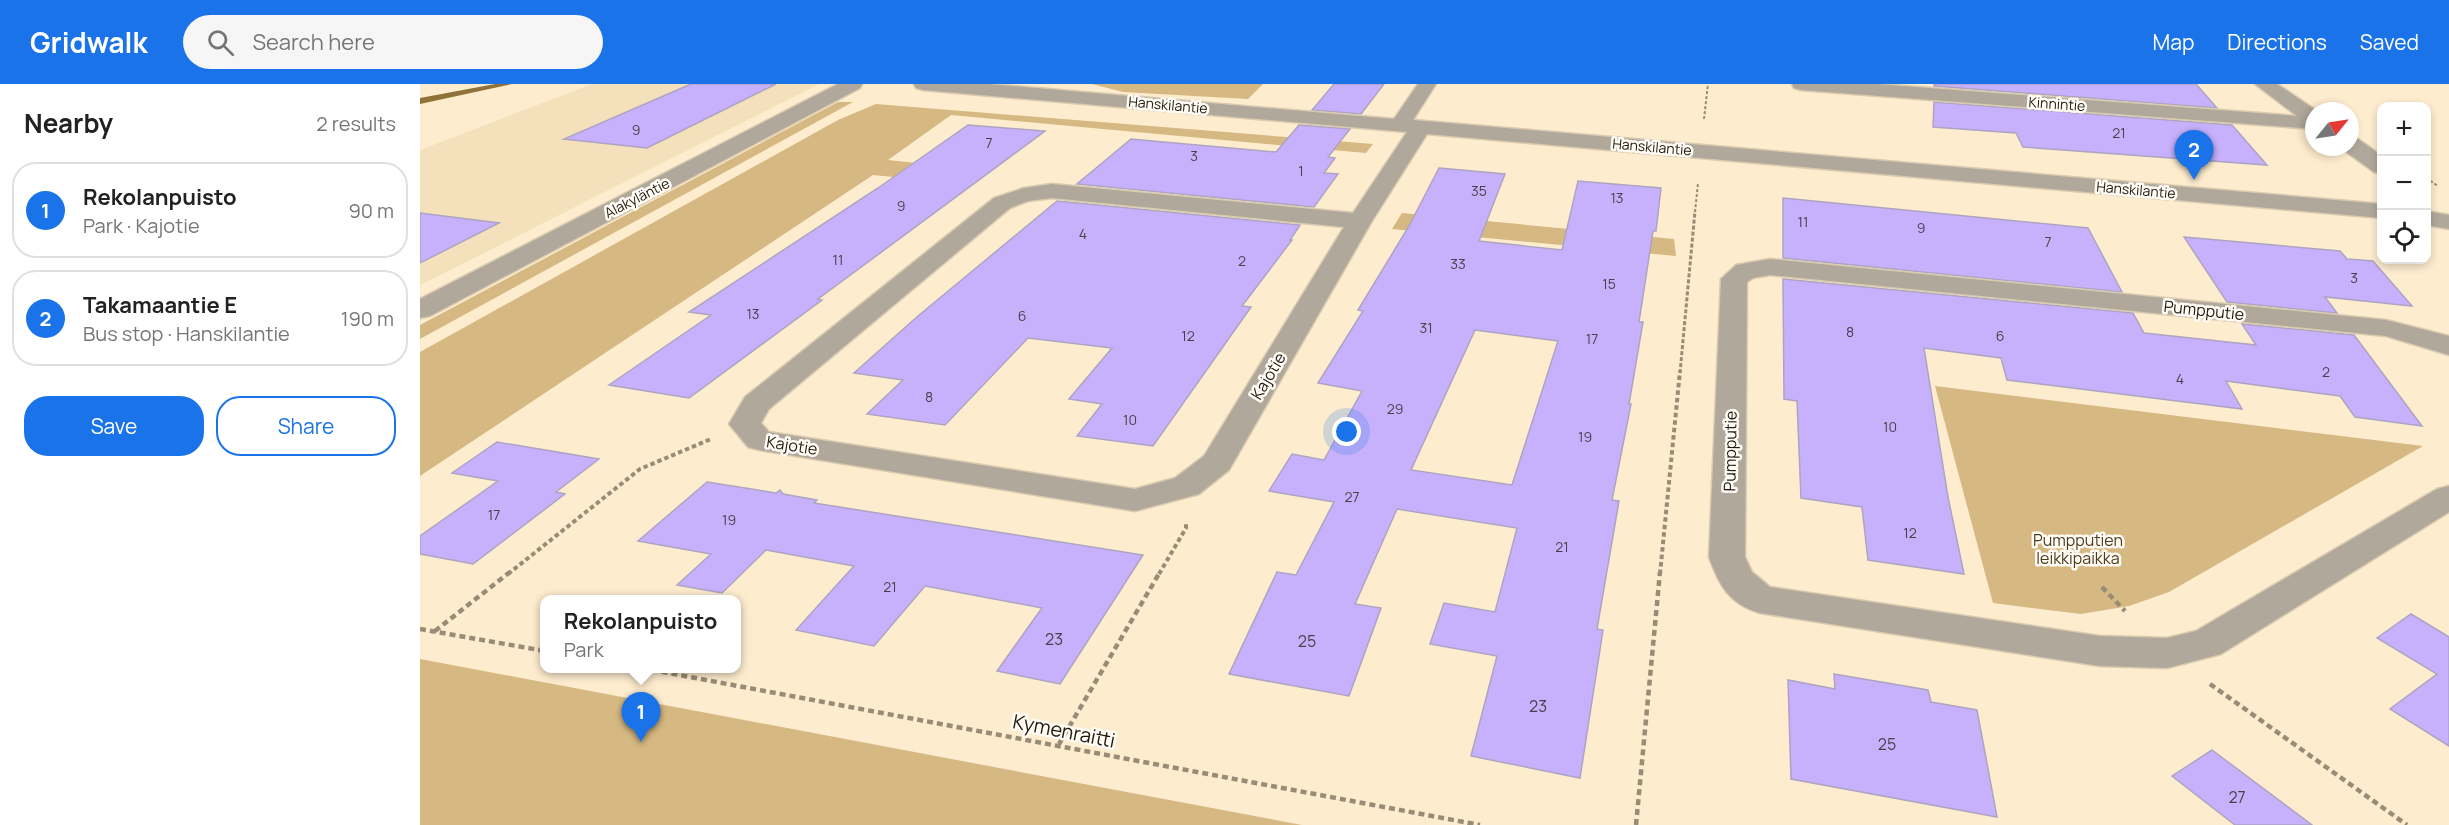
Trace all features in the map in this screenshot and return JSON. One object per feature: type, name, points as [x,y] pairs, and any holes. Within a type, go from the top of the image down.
[{"type":"street","name":"Alakyläntie","points":[[420,310],[853,84]]},
{"type":"street","name":"Hanskilantie","points":[[923,84],[2377,211]]},
{"type":"street","name":"Kajotie","points":[[1360,220],[1052,191],[1024,195],[1002,203],[765,396],[756,404],[746,424],[759,440],[1135,500],[1187,486],[1217,463],[1360,220],[1410,126],[1427,84]]},
{"type":"street","name":"Kinnintie","points":[[1801,84],[2305,122]]},
{"type":"street","points":[[2264,84],[2305,112]]},
{"type":"street","points":[[2359,150],[2377,163]]},
{"type":"street","name":"Pumpputie","points":[[2449,346],[2432,339],[2386,328],[1770,267],[1745,271],[1734,279],[1727,557],[1736,580],[1760,599],[2100,651],[2167,653],[2207,643],[2449,497]]},
{"type":"path","points":[[1704,120],[1708,84]]},
{"type":"path","points":[[1636,825],[1698,181]]},
{"type":"path","points":[[435,631],[640,470],[746,424]]},
{"type":"path","points":[[1059,744],[1186,528],[1187,486]]},
{"type":"path","points":[[420,629],[540,650]]},
{"type":"path","points":[[2167,653],[2407,825]]},
{"type":"path","name":"Kymenraitti","points":[[664,673],[1059,744],[1480,825]]},
{"type":"shaded area","points":[[592,84],[819,84],[420,285],[420,150]]},
{"type":"green space","points":[[1092,84],[1263,84],[1248,99],[1123,92]]},
{"type":"green space","points":[[838,102],[853,102],[420,339],[420,325]]},
{"type":"green space","points":[[876,104],[1373,144],[1366,153],[951,115],[888,160],[954,167],[933,181],[873,175],[420,476],[420,352],[838,120]]},
{"type":"green space","points":[[1402,213],[1674,239],[1676,256],[1392,229]]},
{"type":"green space","name":"Pumpputien leikkipaikka","points":[[1935,386],[2423,446],[2169,592],[2129,606],[2081,614],[1993,603]]},
{"type":"green space","points":[[420,659],[1302,825],[420,825]]},
{"type":"building","points":[[691,84],[776,84],[647,148],[564,139]]},
{"type":"building","points":[[1334,84],[1384,84],[1361,114],[1312,110]]},
{"type":"building","points":[[1934,84],[2196,84],[2217,108],[1934,86]]},
{"type":"building","points":[[1934,102],[2232,125],[2267,165],[2023,147],[2016,133],[1933,127]]},
{"type":"building","points":[[968,125],[1045,131],[818,299],[822,300],[689,398],[609,385],[711,315],[689,312],[878,188]]},
{"type":"building","points":[[1299,125],[1350,129],[1328,157],[1335,158],[1324,173],[1338,174],[1314,207],[1077,184],[1131,139],[1276,152]]},
{"type":"building","points":[[1439,168],[1505,174],[1479,241],[1562,250],[1578,181],[1661,188],[1656,231],[1653,231],[1639,322],[1643,322],[1629,404],[1631,404],[1612,500],[1619,501],[1597,629],[1603,630],[1580,778],[1471,756],[1497,656],[1430,644],[1444,603],[1495,612],[1517,528],[1397,509],[1355,604],[1381,608],[1349,696],[1229,674],[1277,572],[1296,575],[1334,502],[1269,491],[1292,454],[1324,460],[1362,391],[1318,383],[1363,311],[1358,310],[1409,226]],"holes":[[[1475,330],[1558,341],[1512,485],[1411,470]]]},
{"type":"building","points":[[1783,198],[2088,228],[2122,292],[1783,258]]},
{"type":"building","points":[[1057,201],[1300,225],[1290,240],[1292,240],[1242,306],[1251,307],[1153,446],[1077,436],[1102,404],[1069,399],[1112,348],[1028,338],[945,425],[867,414],[903,380],[854,373],[918,316]]},
{"type":"building","points":[[420,213],[499,223],[420,263]]},
{"type":"building","points":[[2184,237],[2340,251],[2347,259],[2373,261],[2412,306],[2325,297],[2337,313],[2227,302]]},
{"type":"building","points":[[1783,279],[2133,313],[2144,333],[2256,345],[2242,324],[2354,335],[2422,426],[2355,417],[2340,396],[2226,381],[2242,409],[2007,380],[2001,358],[1924,348],[1948,497],[1964,574],[1868,560],[1862,507],[1801,498],[1797,401],[1784,399]]},
{"type":"building","points":[[497,442],[599,459],[556,492],[565,494],[473,564],[420,554],[420,536],[498,481],[452,473]]},
{"type":"building","points":[[707,482],[776,493],[780,490],[783,494],[817,500],[814,503],[1143,555],[1060,684],[997,671],[1042,608],[925,586],[874,646],[796,630],[854,566],[766,550],[722,593],[677,585],[711,554],[638,541]]},
{"type":"building","points":[[2411,614],[2449,637],[2449,746],[2390,709],[2437,674],[2377,638]]},
{"type":"building","points":[[1834,674],[1928,690],[1931,702],[1977,710],[1997,817],[1791,779],[1788,680],[1835,689]]},
{"type":"building","points":[[2212,750],[2312,825],[2235,825],[2172,776]]},
{"type":"waterway","points":[[420,101],[508,84]]},
{"type":"place","name":"Takamaantie E","points":[[2194,180]]},
{"type":"place","name":"Rekolanpuisto","points":[[641,742]]}]
